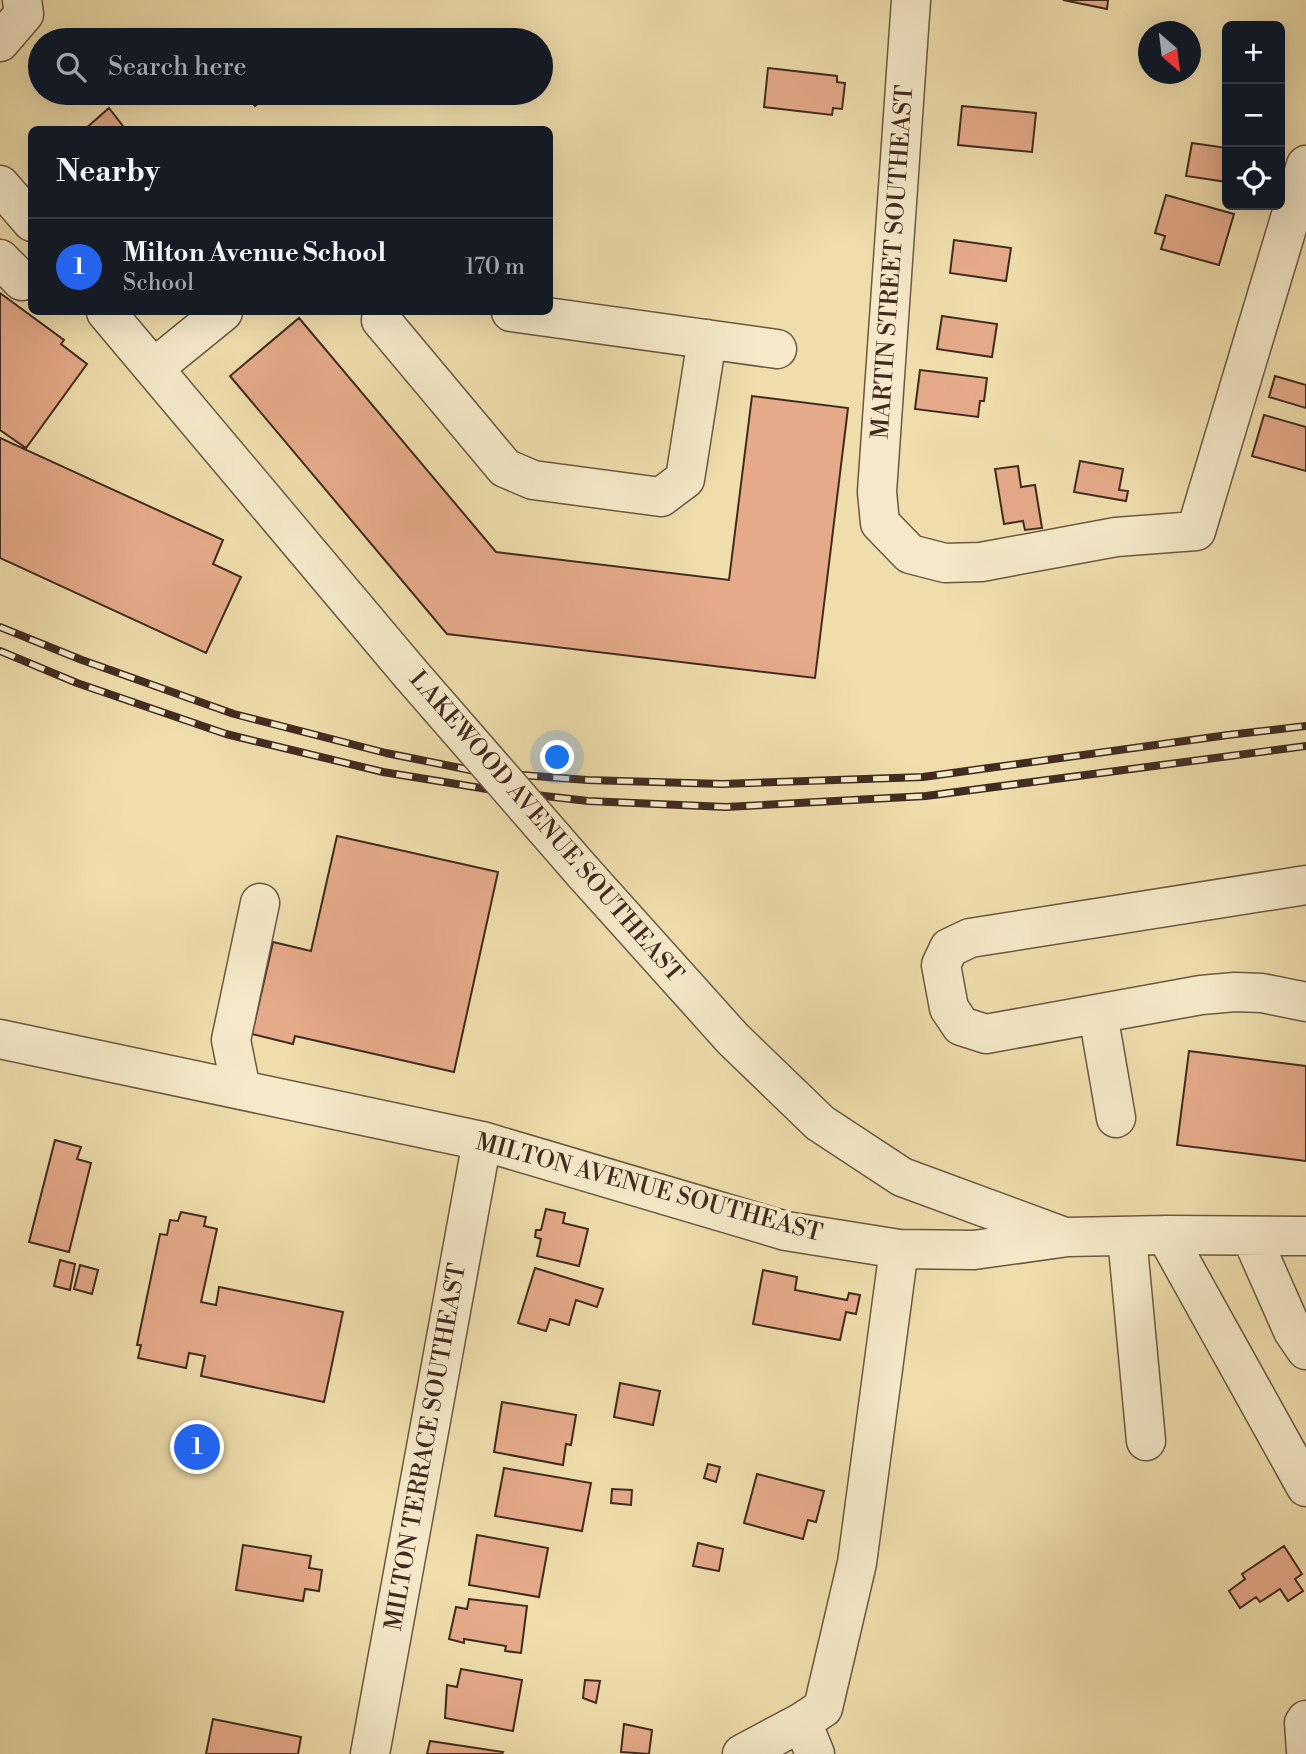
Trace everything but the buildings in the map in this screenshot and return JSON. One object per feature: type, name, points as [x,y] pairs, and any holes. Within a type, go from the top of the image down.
[{"type":"street","points":[[0,42],[24,14],[22,0]]},
{"type":"street","name":"MARTIN STREET SOUTHEAST","points":[[911,0],[877,492],[880,523],[910,554],[945,563],[981,562],[1116,537],[1196,531],[1306,165]]},
{"type":"street","points":[[0,185],[28,217]]},
{"type":"street","name":"LAKEWOOD AVENUE SOUTHEAST","points":[[109,315],[409,672],[583,872],[733,1039],[820,1123],[902,1177],[1068,1237]]},
{"type":"street","points":[[154,368],[219,315]]},
{"type":"street","points":[[382,315],[381,320],[505,468],[533,480],[661,498],[685,479],[707,340]]},
{"type":"street","points":[[532,315],[777,349]]},
{"type":"street","points":[[1306,885],[970,938],[949,948],[941,965],[949,1008],[961,1026],[986,1034],[1201,995],[1262,993],[1306,1002]]},
{"type":"street","points":[[241,1090],[231,1040],[260,903]]},
{"type":"street","points":[[1098,1014],[1116,1118]]},
{"type":"street","name":"MILTON AVENUE SOUTHEAST","points":[[0,1039],[482,1141],[786,1231],[899,1249],[974,1250],[1068,1237],[1306,1236]]},
{"type":"street","name":"MILTON TERRACE SOUTHEAST","points":[[370,1754],[482,1141]]},
{"type":"street","points":[[1166,1235],[1306,1487]]},
{"type":"street","points":[[1127,1236],[1146,1441]]},
{"type":"street","points":[[1251,1236],[1294,1306],[1293,1331],[1306,1350]]},
{"type":"street","points":[[742,1754],[813,1728],[857,1563],[899,1249]]},
{"type":"street","points":[[1306,1720],[1306,1751]]},
{"type":"railway","points":[[0,627],[82,660],[234,714],[386,753],[480,772],[587,780],[722,784],[923,777],[1306,726]]},
{"type":"railway","points":[[0,651],[77,683],[226,734],[383,772],[493,790],[588,801],[726,807],[926,796],[1306,746]]},
{"type":"place","name":"Milton Avenue School","points":[[197,1447]]}]
